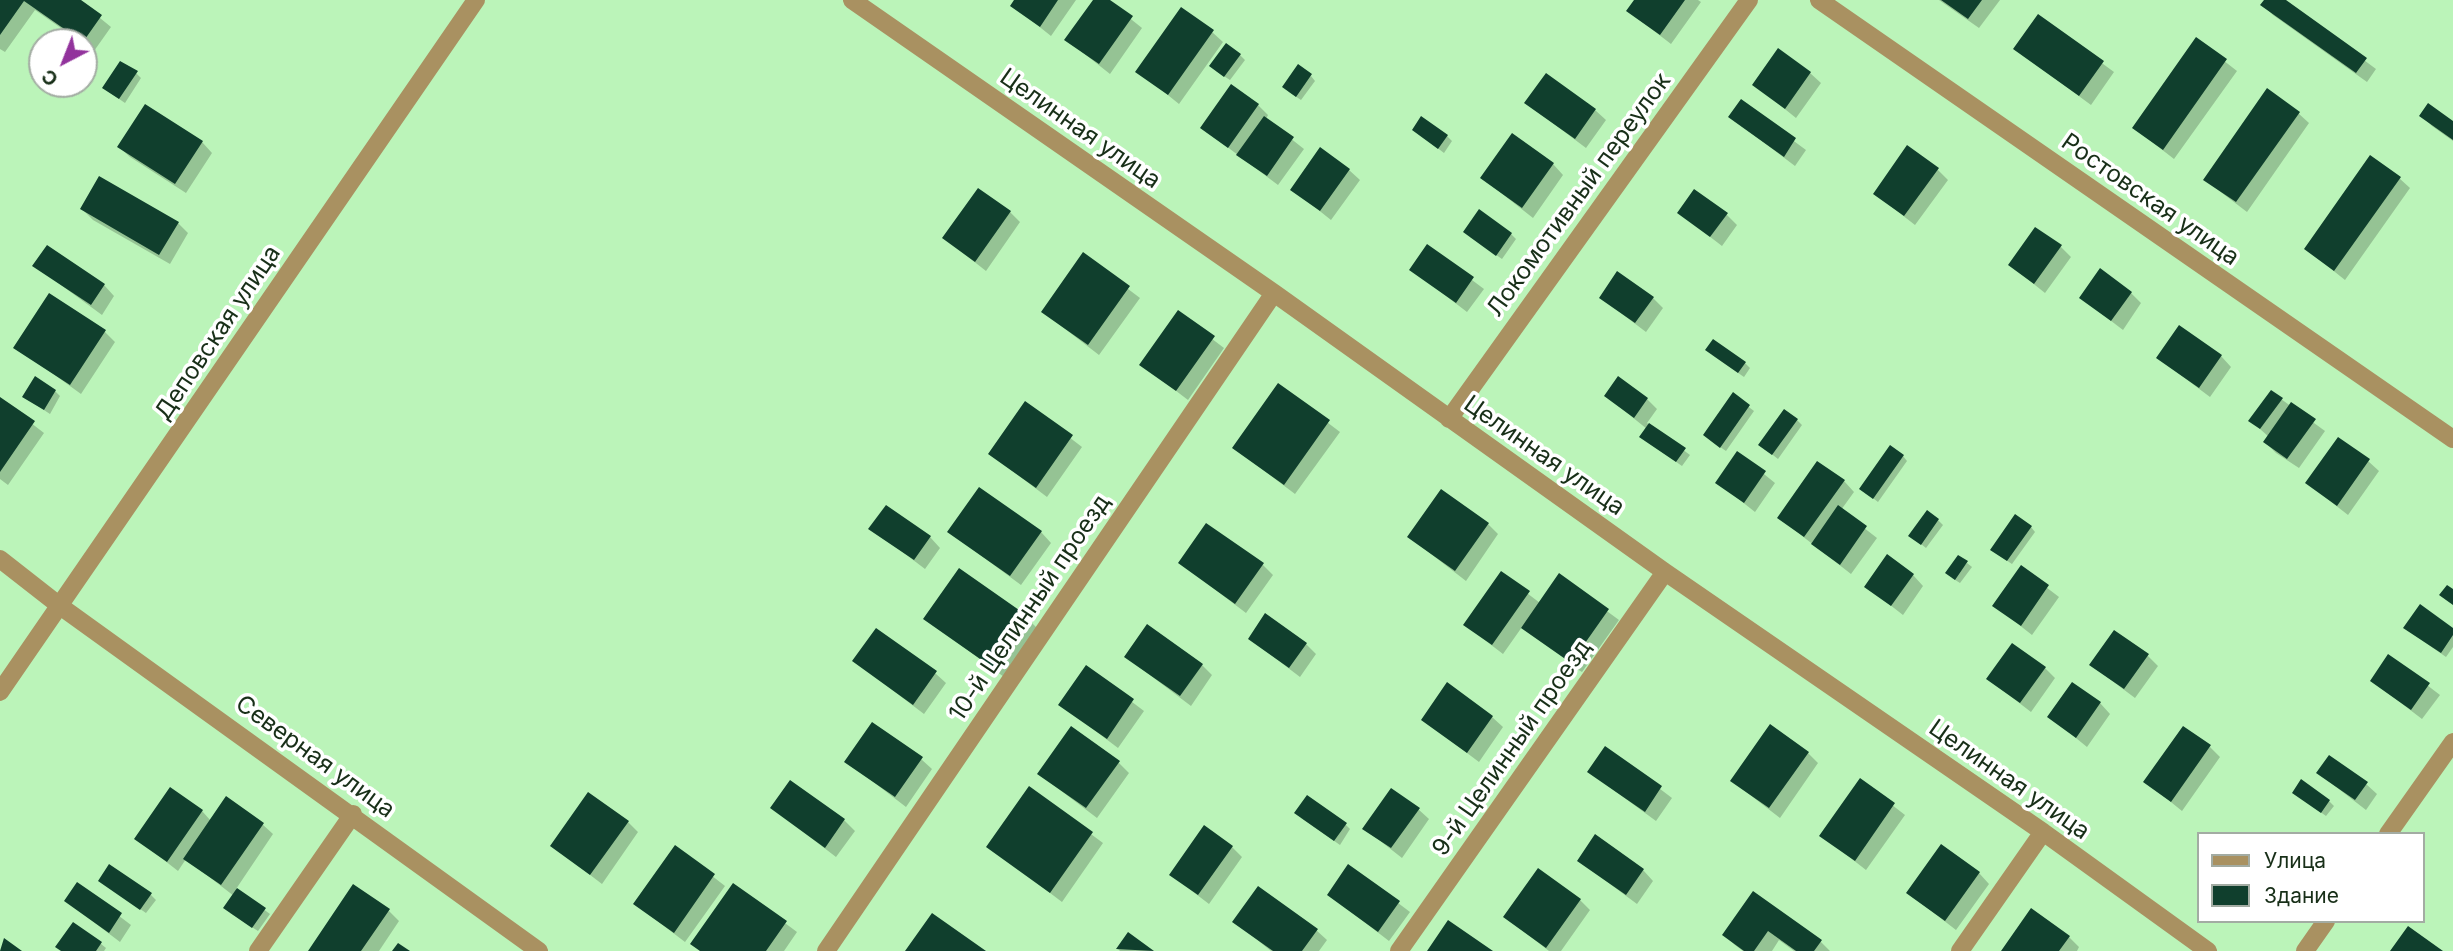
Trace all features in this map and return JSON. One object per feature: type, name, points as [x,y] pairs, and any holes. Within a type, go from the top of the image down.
[{"type":"street","name":"Деповская улица","points":[[0,692],[476,0]]},
{"type":"street","name":"Целинная улица","points":[[852,0],[1274,293],[1665,572],[2043,832],[2208,951]]},
{"type":"street","name":"Локомотивный переулок","points":[[1449,419],[1749,0]]},
{"type":"street","name":"Ростовская улица","points":[[1819,0],[2453,439]]},
{"type":"street","name":"10-й Целинный проезд","points":[[826,951],[1274,293]]},
{"type":"street","name":"Северная улица","points":[[0,559],[60,606],[353,814],[539,951]]},
{"type":"street","name":"9-й Целинный проезд","points":[[1399,951],[1665,572]]},
{"type":"street","points":[[2389,832],[2453,742]]},
{"type":"street","points":[[258,951],[353,814]]},
{"type":"street","points":[[1960,951],[2043,832]]},
{"type":"street","points":[[2305,951],[2325,923]]},
{"type":"building","points":[[0,0],[81,0],[102,15],[93,28],[63,28],[24,1],[0,35]]},
{"type":"building","points":[[1014,0],[1058,0],[1040,27],[1010,6]]},
{"type":"building","points":[[1093,0],[1110,0],[1133,16],[1099,64],[1064,40]]},
{"type":"building","points":[[1634,0],[1685,0],[1660,35],[1626,11]]},
{"type":"building","points":[[1941,0],[1982,0],[1968,19]]},
{"type":"building","points":[[2264,0],[2286,0],[2367,58],[2356,73],[2260,5]]},
{"type":"building","points":[[1181,7],[1214,30],[1168,95],[1135,72]]},
{"type":"building","points":[[2038,14],[2104,61],[2079,96],[2013,49]]},
{"type":"building","points":[[2196,37],[2227,59],[2163,150],[2132,128]]},
{"type":"building","points":[[1226,43],[1241,54],[1224,77],[1209,66]]},
{"type":"building","points":[[1778,48],[1811,72],[1785,109],[1752,85]]},
{"type":"building","points":[[120,61],[138,71],[119,99],[102,88]]},
{"type":"building","points":[[1298,64],[1312,74],[1296,97],[1282,87]]},
{"type":"building","points":[[1546,73],[1596,109],[1575,139],[1524,103]]},
{"type":"building","points":[[1231,84],[1259,104],[1228,148],[1200,128]]},
{"type":"building","points":[[2267,88],[2300,112],[2236,202],[2203,180]]},
{"type":"building","points":[[1741,99],[1796,138],[1784,157],[1728,117]]},
{"type":"building","points":[[2428,103],[2453,121],[2453,140],[2419,116]]},
{"type":"building","points":[[145,104],[203,141],[175,184],[117,147]]},
{"type":"building","points":[[1264,116],[1294,137],[1267,176],[1236,155]]},
{"type":"building","points":[[1421,116],[1448,135],[1438,149],[1412,130]]},
{"type":"building","points":[[1512,133],[1554,163],[1522,208],[1480,178]]},
{"type":"building","points":[[1907,145],[1939,168],[1904,216],[1873,194]]},
{"type":"building","points":[[1320,147],[1350,169],[1320,211],[1290,190]]},
{"type":"building","points":[[2370,155],[2401,177],[2334,271],[2304,249]]},
{"type":"building","points":[[99,176],[179,222],[159,255],[80,209]]},
{"type":"building","points":[[978,188],[1011,211],[975,262],[942,238]]},
{"type":"building","points":[[1694,189],[1728,213],[1710,237],[1677,213]]},
{"type":"building","points":[[1479,209],[1512,233],[1496,256],[1463,232]]},
{"type":"building","points":[[2035,227],[2062,245],[2034,284],[2008,265]]},
{"type":"building","points":[[1427,244],[1474,277],[1456,303],[1409,270]]},
{"type":"building","points":[[47,245],[105,284],[91,305],[32,266]]},
{"type":"building","points":[[1083,252],[1130,286],[1088,345],[1041,312]]},
{"type":"building","points":[[2100,268],[2132,292],[2111,321],[2079,298]]},
{"type":"building","points":[[1617,271],[1654,297],[1635,323],[1599,298]]},
{"type":"building","points":[[49,293],[106,330],[70,385],[13,348]]},
{"type":"building","points":[[1178,310],[1215,336],[1176,391],[1139,365]]},
{"type":"building","points":[[2179,325],[2222,355],[2199,388],[2156,358]]},
{"type":"building","points":[[1713,339],[1746,362],[1738,373],[1705,350]]},
{"type":"building","points":[[35,376],[56,390],[44,410],[22,397]]},
{"type":"building","points":[[1618,376],[1648,398],[1634,418],[1604,396]]},
{"type":"building","points":[[1278,383],[1330,420],[1284,485],[1232,448]]},
{"type":"building","points":[[2271,390],[2283,398],[2260,429],[2248,421]]},
{"type":"building","points":[[1733,392],[1750,405],[1720,448],[1703,435]]},
{"type":"building","points":[[0,397],[35,421],[0,472]]},
{"type":"building","points":[[1025,401],[1073,435],[1036,488],[988,454]]},
{"type":"building","points":[[2291,402],[2316,419],[2287,459],[2263,442]]},
{"type":"building","points":[[1784,409],[1798,419],[1772,455],[1758,445]]},
{"type":"building","points":[[1649,423],[1686,448],[1676,462],[1639,437]]},
{"type":"building","points":[[2338,437],[2370,459],[2337,506],[2305,483]]},
{"type":"building","points":[[1890,445],[1904,455],[1873,499],[1859,489]]},
{"type":"building","points":[[1737,451],[1766,471],[1744,503],[1715,483]]},
{"type":"building","points":[[1817,461],[1845,480],[1804,537],[1777,518]]},
{"type":"building","points":[[979,487],[1042,531],[1010,576],[947,532]]},
{"type":"building","points":[[1441,489],[1489,523],[1455,571],[1407,537]]},
{"type":"building","points":[[886,505],[931,536],[914,560],[868,529]]},
{"type":"building","points":[[1838,505],[1867,526],[1840,565],[1811,544]]},
{"type":"building","points":[[1927,510],[1939,519],[1921,545],[1908,536]]},
{"type":"building","points":[[2015,514],[2032,526],[2007,561],[1990,550]]},
{"type":"building","points":[[1206,523],[1264,563],[1235,604],[1178,563]]},
{"type":"building","points":[[1887,554],[1914,574],[1891,606],[1864,587]]},
{"type":"building","points":[[1958,555],[1968,561],[1955,580],[1945,573]]},
{"type":"building","points":[[2021,565],[2049,585],[2021,626],[1992,606]]},
{"type":"building","points":[[959,568],[1029,617],[993,668],[923,619]]},
{"type":"building","points":[[1501,571],[1530,591],[1492,645],[1463,625]]},
{"type":"building","points":[[1559,573],[1609,609],[1571,663],[1521,628]]},
{"type":"building","points":[[2447,585],[2453,589],[2453,605],[2439,595]]},
{"type":"building","points":[[2420,604],[2453,628],[2453,635],[2441,653],[2403,628]]},
{"type":"building","points":[[1265,613],[1307,643],[1289,668],[1248,639]]},
{"type":"building","points":[[1147,624],[1203,664],[1180,696],[1124,657]]},
{"type":"building","points":[[876,628],[937,671],[913,705],[852,661]]},
{"type":"building","points":[[2114,630],[2149,654],[2124,689],[2089,665]]},
{"type":"building","points":[[2012,643],[2046,667],[2020,703],[1986,679]]},
{"type":"building","points":[[2388,654],[2430,683],[2411,710],[2370,681]]},
{"type":"building","points":[[1086,665],[1134,699],[1107,739],[1058,705]]},
{"type":"building","points":[[1447,682],[1493,716],[1467,753],[1421,720]]},
{"type":"building","points":[[2072,682],[2101,702],[2076,738],[2047,717]]},
{"type":"building","points":[[872,722],[923,757],[895,797],[844,762]]},
{"type":"building","points":[[1770,724],[1809,752],[1769,808],[1730,781]]},
{"type":"building","points":[[1071,726],[1120,761],[1086,808],[1037,774]]},
{"type":"building","points":[[2183,726],[2211,745],[2171,802],[2143,782]]},
{"type":"building","points":[[1605,746],[1662,786],[1645,812],[1587,772]]},
{"type":"building","points":[[2329,755],[2368,782],[2355,800],[2316,773]]},
{"type":"building","points":[[1860,778],[1895,803],[1855,861],[1819,836]]},
{"type":"building","points":[[2301,779],[2330,800],[2321,813],[2292,793]]},
{"type":"building","points":[[790,780],[845,819],[825,848],[770,808]]},
{"type":"building","points":[[1029,786],[1093,832],[1050,893],[986,847]]},
{"type":"building","points":[[170,787],[203,810],[167,862],[134,839]]},
{"type":"building","points":[[1391,788],[1420,808],[1391,848],[1362,829]]},
{"type":"building","points":[[588,792],[629,821],[590,875],[550,846]]},
{"type":"building","points":[[1307,795],[1347,823],[1334,841],[1294,813]]},
{"type":"building","points":[[226,796],[264,823],[221,885],[183,859]]},
{"type":"building","points":[[1204,825],[1233,846],[1198,895],[1169,875]]},
{"type":"building","points":[[1595,834],[1644,869],[1626,895],[1577,861]]},
{"type":"building","points":[[1941,844],[1980,872],[1945,921],[1906,893]]},
{"type":"building","points":[[675,845],[715,874],[674,933],[633,904]]},
{"type":"building","points":[[109,864],[152,893],[140,910],[98,881]]},
{"type":"building","points":[[1348,864],[1400,901],[1378,932],[1327,895]]},
{"type":"building","points":[[1538,868],[1581,899],[1546,948],[1503,917]]},
{"type":"building","points":[[77,882],[122,913],[109,933],[64,901]]},
{"type":"building","points":[[733,883],[787,921],[766,951],[700,951],[690,944]]},
{"type":"building","points":[[353,884],[390,909],[361,951],[308,951]]},
{"type":"building","points":[[1258,886],[1318,929],[1302,951],[1273,951],[1232,922]]},
{"type":"building","points":[[237,888],[266,908],[252,928],[223,908]]},
{"type":"building","points":[[1753,891],[1822,940],[1814,951],[1796,951],[1768,931],[1754,951],[1744,951],[1722,935]]},
{"type":"building","points":[[2031,908],[2070,936],[2059,951],[2001,951]]},
{"type":"building","points":[[932,913],[986,951],[905,951]]},
{"type":"building","points":[[1448,920],[1493,951],[1427,951]]},
{"type":"building","points":[[73,922],[102,942],[96,951],[61,951],[55,947]]},
{"type":"building","points":[[2408,926],[2443,951],[2390,951]]},
{"type":"building","points":[[1128,932],[1154,951],[1116,949]]},
{"type":"building","points":[[4,938],[22,951],[0,951]]},
{"type":"building","points":[[398,943],[410,951],[392,951]]}]
